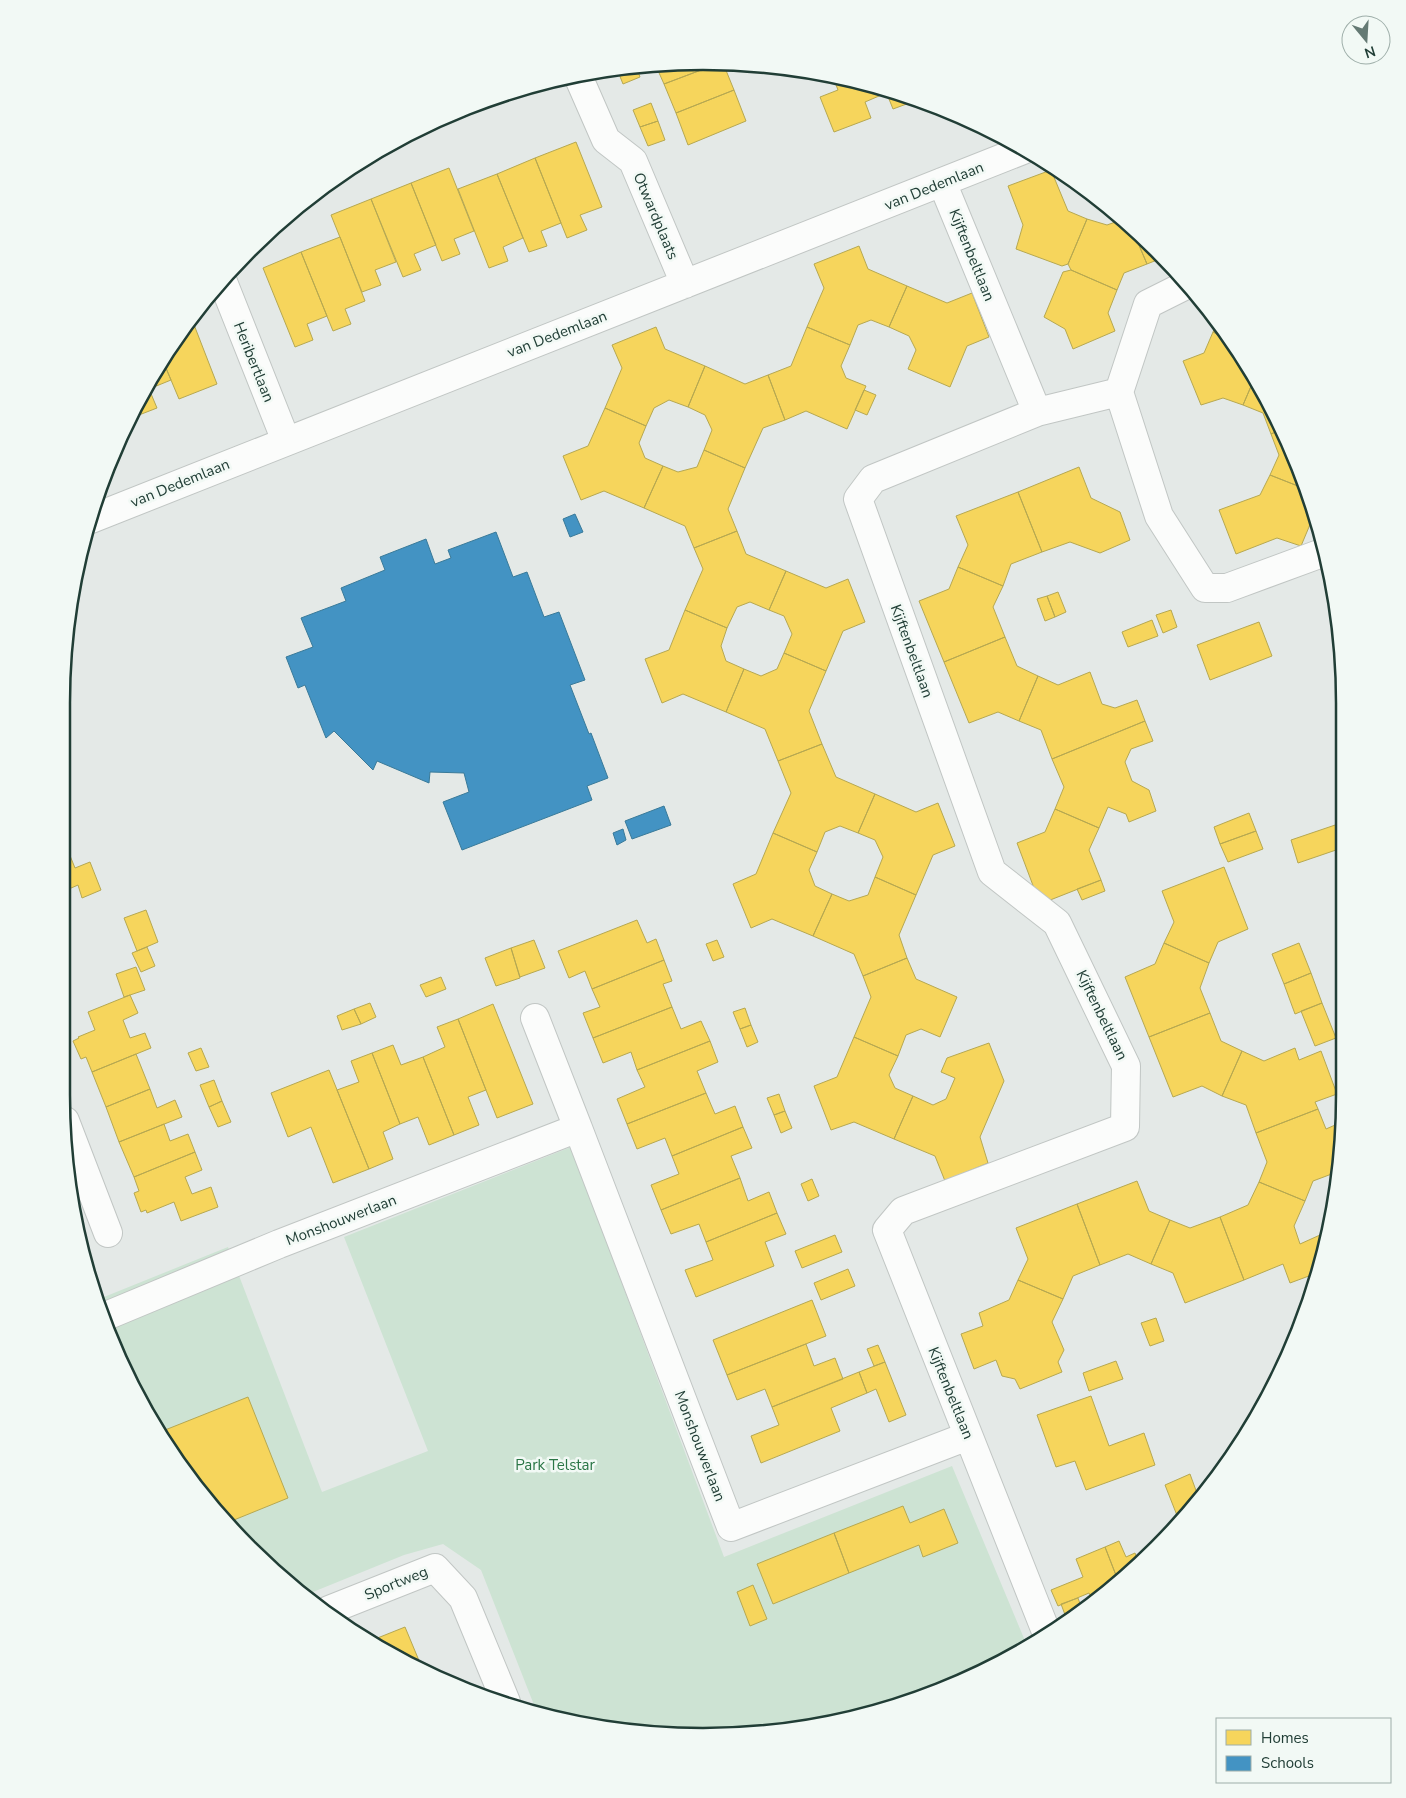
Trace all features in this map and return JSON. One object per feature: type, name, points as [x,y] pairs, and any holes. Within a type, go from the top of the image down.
[{"type":"street","name":"Otwardplaats","points":[[581,82],[606,140],[633,160],[685,284]]},
{"type":"street","name":"van Dedemlaan","points":[[99,515],[1016,153]]},
{"type":"street","name":"Kijftenbeltlaan","points":[[942,182],[1037,412]]},
{"type":"street","points":[[1180,288],[1148,304],[1119,392],[1160,516],[1205,588],[1227,588],[1318,555]]},
{"type":"street","name":"Heribertlaan","points":[[225,289],[286,441]]},
{"type":"street","name":"Kijftenbeltlaan","points":[[1044,1627],[887,1230],[903,1211],[1125,1127],[1126,1066],[1057,923],[992,872],[858,499],[873,479],[1037,412],[1119,392]]},
{"type":"street","name":"Monshouwerlaan","points":[[535,1018],[730,1527],[968,1436]]},
{"type":"street","name":"Monshouwerlaan","points":[[110,1314],[279,1244],[578,1128]]},
{"type":"street","points":[[71,1137],[108,1233]]},
{"type":"street","name":"Sportweg","points":[[333,1608],[435,1568],[463,1598],[503,1695]]},
{"type":"green space","name":"Park Telstar","points":[[571,1147],[724,1557],[952,1466],[1025,1640],[983,1663],[945,1680],[867,1706],[826,1716],[786,1723],[744,1727],[662,1727],[620,1723],[580,1716],[534,1704],[481,1570],[443,1544],[404,1555],[312,1592],[255,1543],[201,1480],[177,1447],[135,1375],[118,1337],[104,1297],[228,1247],[322,1492],[428,1451],[344,1237]]},
{"type":"building: Homes","points":[[701,70],[726,71],[734,90],[676,113],[664,84]]},
{"type":"building: Homes","points":[[701,70],[664,84],[658,71]]},
{"type":"building: Homes","points":[[639,73],[640,77],[623,84],[619,75]]},
{"type":"building: Homes","points":[[836,84],[879,96],[865,102],[871,118],[834,132],[820,97],[838,90]]},
{"type":"building: Homes","points":[[734,90],[746,121],[688,145],[676,113]]},
{"type":"building: Homes","points":[[889,99],[906,104],[893,109]]},
{"type":"building: Homes","points":[[651,103],[658,121],[640,127],[633,110]]},
{"type":"building: Homes","points":[[658,121],[665,140],[648,146],[640,127]]},
{"type":"building: Homes","points":[[576,142],[602,207],[580,215],[587,230],[567,238],[535,158]]},
{"type":"building: Homes","points":[[535,158],[561,223],[541,231],[547,246],[529,252],[497,174]]},
{"type":"building: Homes","points":[[449,168],[474,231],[454,239],[460,254],[442,261],[411,183]]},
{"type":"building: Homes","points":[[1047,172],[1054,176],[1068,211],[1087,219],[1068,264],[1062,266],[1016,249],[1023,225],[1008,186]]},
{"type":"building: Homes","points":[[497,174],[523,238],[503,247],[508,261],[489,268],[458,189]]},
{"type":"building: Homes","points":[[411,183],[436,245],[414,254],[421,270],[403,277],[371,199]]},
{"type":"building: Homes","points":[[371,199],[396,262],[375,270],[381,285],[362,292],[331,215]]},
{"type":"building: Homes","points":[[1087,219],[1107,225],[1114,222],[1138,244],[1147,264],[1124,273],[1117,290],[1071,270],[1068,264]]},
{"type":"building: Homes","points":[[340,237],[365,301],[345,309],[351,324],[333,331],[301,252]]},
{"type":"building: Homes","points":[[1138,244],[1156,260],[1147,264]]},
{"type":"building: Homes","points":[[859,246],[868,269],[907,286],[889,327],[871,320],[858,325],[850,345],[807,327],[824,288],[814,264]]},
{"type":"building: Homes","points":[[301,252],[327,316],[307,324],[313,340],[295,347],[263,268]]},
{"type":"building: Homes","points":[[1071,270],[1117,290],[1108,313],[1115,331],[1073,349],[1065,329],[1044,317],[1063,272]]},
{"type":"building: Homes","points":[[907,286],[947,303],[972,293],[989,337],[967,346],[950,387],[908,369],[916,350],[909,336],[889,327]]},
{"type":"building: Homes","points":[[195,327],[217,384],[179,399],[166,368]]},
{"type":"building: Homes","points":[[656,327],[665,349],[705,366],[688,407],[669,400],[654,408],[646,426],[605,408],[622,368],[612,345]]},
{"type":"building: Homes","points":[[807,327],[850,345],[841,366],[846,378],[866,386],[847,429],[806,411],[785,420],[768,375],[791,366]]},
{"type":"building: Homes","points":[[1213,332],[1216,334],[1251,387],[1243,405],[1223,398],[1201,405],[1183,361],[1204,353]]},
{"type":"building: Homes","points":[[705,366],[745,384],[768,375],[785,420],[763,428],[745,468],[704,450],[712,430],[705,415],[688,407]]},
{"type":"building: Homes","points":[[166,368],[171,380],[155,387]]},
{"type":"building: Homes","points":[[1251,387],[1275,432],[1271,434],[1263,413],[1243,405]]},
{"type":"building: Homes","points":[[864,390],[876,395],[867,415],[855,410]]},
{"type":"building: Homes","points":[[151,394],[157,408],[139,415]]},
{"type":"building: Homes","points":[[605,408],[646,426],[639,443],[645,458],[663,466],[644,508],[604,491],[581,500],[563,456],[588,446]]},
{"type":"building: Homes","points":[[1275,432],[1297,486],[1270,475],[1279,455],[1271,434]]},
{"type":"building: Homes","points":[[704,450],[745,468],[728,509],[737,531],[694,548],[685,526],[644,508],[663,466],[678,472],[697,467]]},
{"type":"building: Homes","points":[[1079,467],[1091,498],[1120,512],[1130,540],[1100,553],[1070,542],[1042,552],[1018,492]]},
{"type":"building: Homes","points":[[1270,475],[1297,486],[1310,525],[1301,546],[1277,538],[1236,554],[1219,510],[1260,495]]},
{"type":"building: Homes","points":[[1018,492],[1042,552],[1011,564],[1003,586],[958,567],[968,545],[956,516]]},
{"type":"building: Homes","points":[[737,531],[746,554],[786,571],[769,610],[750,602],[737,607],[727,628],[685,610],[703,569],[694,548]]},
{"type":"building: Homes","points":[[958,567],[1003,586],[993,607],[1005,637],[944,662],[919,601],[949,589]]},
{"type":"building: Homes","points":[[786,571],[826,588],[848,579],[865,622],[843,631],[826,671],[784,653],[792,634],[784,616],[769,610]]},
{"type":"building: Homes","points":[[1058,592],[1066,612],[1055,617],[1047,596]]},
{"type":"building: Homes","points":[[1047,596],[1055,617],[1045,621],[1037,599]]},
{"type":"building: Homes","points":[[685,610],[727,628],[721,646],[726,661],[744,669],[726,712],[683,694],[662,703],[645,659],[669,650]]},
{"type":"building: Homes","points":[[1171,610],[1177,627],[1163,633],[1156,615]]},
{"type":"building: Homes","points":[[1152,620],[1158,636],[1128,647],[1122,632]]},
{"type":"building: Homes","points":[[1259,622],[1272,656],[1210,680],[1197,645]]},
{"type":"building: Homes","points":[[1005,637],[1017,666],[1038,676],[1019,721],[998,712],[969,723],[944,662]]},
{"type":"building: Homes","points":[[784,653],[826,671],[809,711],[822,744],[778,761],[765,729],[726,712],[744,669],[761,676],[777,669]]},
{"type":"building: Homes","points":[[1090,672],[1102,704],[1115,708],[1137,700],[1145,721],[1052,759],[1041,730],[1019,721],[1038,676],[1058,685]]},
{"type":"building: Homes","points":[[1145,721],[1153,741],[1131,749],[1125,762],[1132,781],[1149,790],[1156,811],[1129,822],[1126,814],[1108,807],[1099,828],[1055,809],[1064,787],[1052,759]]},
{"type":"building: Homes","points":[[822,744],[836,777],[875,794],[858,833],[840,826],[825,832],[817,852],[773,833],[791,793],[778,761]]},
{"type":"building: Homes","points":[[875,794],[916,812],[938,803],[955,846],[933,855],[916,895],[875,877],[883,857],[875,840],[858,833]]},
{"type":"building: Homes","points":[[1055,809],[1099,828],[1089,850],[1101,880],[1040,904],[1017,843],[1045,832]]},
{"type":"building: Homes","points":[[1249,813],[1256,831],[1220,844],[1214,827]]},
{"type":"building: Homes","points":[[1336,825],[1336,850],[1298,863],[1291,840]]},
{"type":"building: Homes","points":[[1256,831],[1263,849],[1228,862],[1220,844]]},
{"type":"building: Homes","points":[[773,833],[817,852],[809,870],[815,886],[832,894],[813,936],[772,919],[751,928],[733,884],[756,874]]},
{"type":"building: Homes","points":[[70,856],[75,868],[90,862],[101,890],[82,898],[78,885],[70,888]]},
{"type":"building: Homes","points":[[1224,867],[1248,929],[1218,942],[1209,963],[1164,943],[1174,922],[1162,891]]},
{"type":"building: Homes","points":[[875,877],[916,895],[899,935],[907,958],[863,976],[854,954],[813,936],[832,894],[849,901],[868,895]]},
{"type":"building: Homes","points":[[1101,880],[1105,891],[1082,900],[1077,889]]},
{"type":"building: Homes","points":[[146,910],[158,942],[137,951],[124,918]]},
{"type":"building: Homes","points":[[637,920],[647,943],[656,939],[664,960],[592,989],[585,971],[569,978],[558,951]]},
{"type":"building: Homes","points":[[534,940],[545,968],[520,977],[511,948]]},
{"type":"building: Homes","points":[[717,940],[724,957],[713,961],[706,944]]},
{"type":"building: Homes","points":[[1164,943],[1209,963],[1200,988],[1210,1013],[1149,1037],[1125,977],[1155,964]]},
{"type":"building: Homes","points":[[1299,943],[1311,973],[1284,984],[1272,954]]},
{"type":"building: Homes","points":[[147,947],[155,966],[141,972],[132,953]]},
{"type":"building: Homes","points":[[511,948],[520,978],[496,986],[485,958]]},
{"type":"building: Homes","points":[[907,958],[916,979],[957,997],[940,1037],[921,1029],[906,1035],[898,1056],[854,1037],[871,997],[863,976]]},
{"type":"building: Homes","points":[[664,960],[672,981],[663,984],[672,1007],[593,1038],[583,1013],[600,1007],[592,989]]},
{"type":"building: Homes","points":[[136,967],[145,990],[124,997],[116,974]]},
{"type":"building: Homes","points":[[1311,973],[1322,1003],[1295,1014],[1284,984]]},
{"type":"building: Homes","points":[[441,977],[446,989],[426,997],[420,985]]},
{"type":"building: Homes","points":[[130,995],[138,1013],[123,1020],[130,1038],[145,1033],[151,1048],[92,1072],[86,1057],[81,1059],[73,1041],[95,1030],[88,1012]]},
{"type":"building: Homes","points":[[370,1003],[376,1017],[361,1024],[354,1009]]},
{"type":"building: Homes","points":[[1322,1003],[1336,1038],[1315,1046],[1301,1011]]},
{"type":"building: Homes","points":[[493,1004],[533,1104],[497,1118],[458,1019]]},
{"type":"building: Homes","points":[[672,1007],[681,1029],[701,1021],[710,1041],[637,1070],[631,1052],[603,1063],[593,1038]]},
{"type":"building: Homes","points":[[745,1008],[751,1025],[740,1029],[733,1012]]},
{"type":"building: Homes","points":[[354,1009],[361,1024],[342,1030],[337,1016]]},
{"type":"building: Homes","points":[[1210,1013],[1221,1041],[1242,1051],[1222,1096],[1202,1086],[1173,1097],[1149,1037]]},
{"type":"building: Homes","points":[[458,1019],[486,1090],[468,1097],[479,1125],[454,1135],[423,1057],[445,1047],[437,1027]]},
{"type":"building: Homes","points":[[751,1025],[758,1042],[747,1047],[740,1029]]},
{"type":"building: Homes","points":[[854,1037],[898,1056],[889,1075],[895,1088],[913,1096],[894,1139],[854,1122],[831,1130],[814,1086],[837,1077]]},
{"type":"building: Homes","points":[[710,1041],[718,1062],[697,1071],[706,1093],[627,1124],[617,1099],[645,1087],[637,1070]]},
{"type":"building: Homes","points":[[989,1043],[1004,1081],[980,1137],[988,1163],[945,1181],[935,1156],[894,1139],[913,1096],[933,1105],[946,1099],[955,1078],[941,1072],[947,1058]]},
{"type":"building: Homes","points":[[393,1045],[401,1065],[423,1057],[454,1135],[429,1145],[418,1117],[400,1124],[372,1053]]},
{"type":"building: Homes","points":[[201,1048],[209,1067],[196,1071],[188,1053]]},
{"type":"building: Homes","points":[[1295,1048],[1299,1060],[1321,1051],[1336,1094],[1315,1102],[1318,1109],[1256,1133],[1246,1105],[1222,1096],[1242,1051],[1264,1061]]},
{"type":"building: Homes","points":[[372,1053],[400,1124],[383,1132],[393,1159],[369,1169],[337,1090],[359,1082],[351,1061]]},
{"type":"building: Homes","points":[[136,1054],[150,1089],[106,1107],[92,1072]]},
{"type":"building: Homes","points":[[329,1070],[369,1169],[333,1183],[311,1127],[288,1137],[271,1093]]},
{"type":"building: Homes","points":[[214,1080],[222,1101],[209,1107],[200,1085]]},
{"type":"building: Homes","points":[[150,1089],[157,1108],[175,1100],[182,1117],[119,1142],[106,1107]]},
{"type":"building: Homes","points":[[706,1093],[715,1114],[735,1106],[743,1127],[672,1156],[665,1138],[637,1149],[627,1124]]},
{"type":"building: Homes","points":[[779,1094],[785,1111],[774,1115],[767,1098]]},
{"type":"building: Homes","points":[[222,1101],[231,1122],[218,1127],[209,1107]]},
{"type":"building: Homes","points":[[1318,1109],[1326,1129],[1335,1125],[1331,1174],[1313,1181],[1305,1201],[1259,1182],[1267,1162],[1256,1133]]},
{"type":"building: Homes","points":[[785,1111],[792,1128],[781,1133],[774,1115]]},
{"type":"building: Homes","points":[[164,1124],[170,1141],[188,1134],[195,1152],[134,1177],[119,1142]]},
{"type":"building: Homes","points":[[743,1127],[752,1148],[731,1156],[740,1178],[661,1210],[651,1185],[679,1174],[672,1156]]},
{"type":"building: Homes","points":[[195,1152],[202,1170],[185,1177],[192,1194],[211,1187],[218,1207],[181,1221],[174,1202],[147,1213],[146,1210],[141,1212],[134,1193],[139,1191],[134,1177]]},
{"type":"building: Homes","points":[[740,1178],[748,1201],[769,1192],[777,1213],[706,1242],[699,1224],[671,1234],[661,1210]]},
{"type":"building: Homes","points":[[812,1179],[819,1196],[808,1201],[801,1184]]},
{"type":"building: Homes","points":[[1137,1181],[1149,1211],[1170,1220],[1151,1264],[1128,1254],[1100,1265],[1077,1204]]},
{"type":"building: Homes","points":[[1259,1182],[1305,1201],[1294,1226],[1300,1244],[1320,1235],[1309,1276],[1290,1283],[1283,1264],[1244,1280],[1220,1217],[1248,1205]]},
{"type":"building: Homes","points":[[1077,1204],[1100,1265],[1073,1276],[1063,1299],[1018,1280],[1028,1259],[1016,1228]]},
{"type":"building: Homes","points":[[777,1213],[786,1234],[765,1242],[774,1266],[696,1297],[685,1270],[713,1260],[706,1242]]},
{"type":"building: Homes","points":[[1220,1217],[1244,1280],[1185,1303],[1173,1273],[1151,1264],[1170,1220],[1190,1228]]},
{"type":"building: Homes","points":[[835,1235],[842,1252],[802,1268],[795,1251]]},
{"type":"building: Homes","points":[[848,1269],[855,1286],[821,1300],[814,1283]]},
{"type":"building: Homes","points":[[1018,1280],[1063,1299],[1052,1322],[1064,1350],[1058,1362],[1062,1372],[1020,1389],[1015,1379],[1002,1376],[996,1360],[974,1369],[961,1334],[983,1326],[979,1313],[1009,1300]]},
{"type":"building: Homes","points":[[812,1300],[826,1336],[727,1375],[713,1340]]},
{"type":"building: Homes","points":[[1156,1318],[1164,1341],[1150,1346],[1141,1323]]},
{"type":"building: Homes","points":[[806,1344],[814,1366],[835,1358],[843,1379],[772,1407],[765,1389],[737,1400],[727,1375]]},
{"type":"building: Homes","points":[[878,1345],[885,1362],[874,1366],[867,1349]]},
{"type":"building: Homes","points":[[1116,1361],[1123,1379],[1089,1391],[1083,1373]]},
{"type":"building: Homes","points":[[885,1362],[906,1415],[889,1422],[876,1389],[867,1393],[859,1372]]},
{"type":"building: Homes","points":[[859,1372],[867,1393],[831,1408],[840,1431],[761,1463],[751,1436],[779,1425],[772,1407]]},
{"type":"building: Homes","points":[[1091,1396],[1109,1446],[1144,1433],[1155,1465],[1086,1490],[1075,1461],[1056,1467],[1037,1415]]},
{"type":"building: Homes","points":[[248,1397],[288,1498],[234,1520],[201,1480],[166,1430]]},
{"type":"building: Homes","points":[[1190,1474],[1196,1491],[1177,1515],[1165,1485]]},
{"type":"building: Homes","points":[[903,1506],[910,1523],[944,1509],[958,1543],[923,1557],[919,1545],[849,1573],[834,1533]]},
{"type":"building: Homes","points":[[834,1533],[849,1573],[773,1604],[757,1564]]},
{"type":"building: Homes","points":[[1119,1541],[1126,1557],[1135,1553],[1136,1556],[1116,1574],[1105,1547]]},
{"type":"building: Homes","points":[[1105,1547],[1116,1574],[1090,1595],[1089,1593],[1058,1606],[1051,1590],[1083,1577],[1076,1559]]},
{"type":"building: Homes","points":[[753,1585],[767,1619],[750,1626],[737,1592]]},
{"type":"building: Homes","points":[[1078,1598],[1080,1603],[1065,1614],[1061,1604]]},
{"type":"building: Homes","points":[[405,1627],[419,1661],[386,1643],[378,1638]]},
{"type":"building: Schools","points":[[575,514],[583,532],[570,537],[563,519]]},
{"type":"building: Schools","points":[[496,532],[513,577],[527,572],[544,617],[559,612],[585,680],[570,685],[608,778],[587,786],[592,800],[462,850],[443,802],[469,792],[464,773],[430,772],[429,783],[377,761],[373,770],[334,731],[326,738],[305,685],[298,688],[286,657],[313,647],[301,618],[346,601],[341,588],[385,570],[380,557],[426,539],[435,564],[451,558],[448,550]]},
{"type":"building: Schools","points":[[664,806],[671,825],[632,839],[625,821]]},
{"type":"building: Schools","points":[[623,829],[626,840],[617,845],[613,833]]}]
